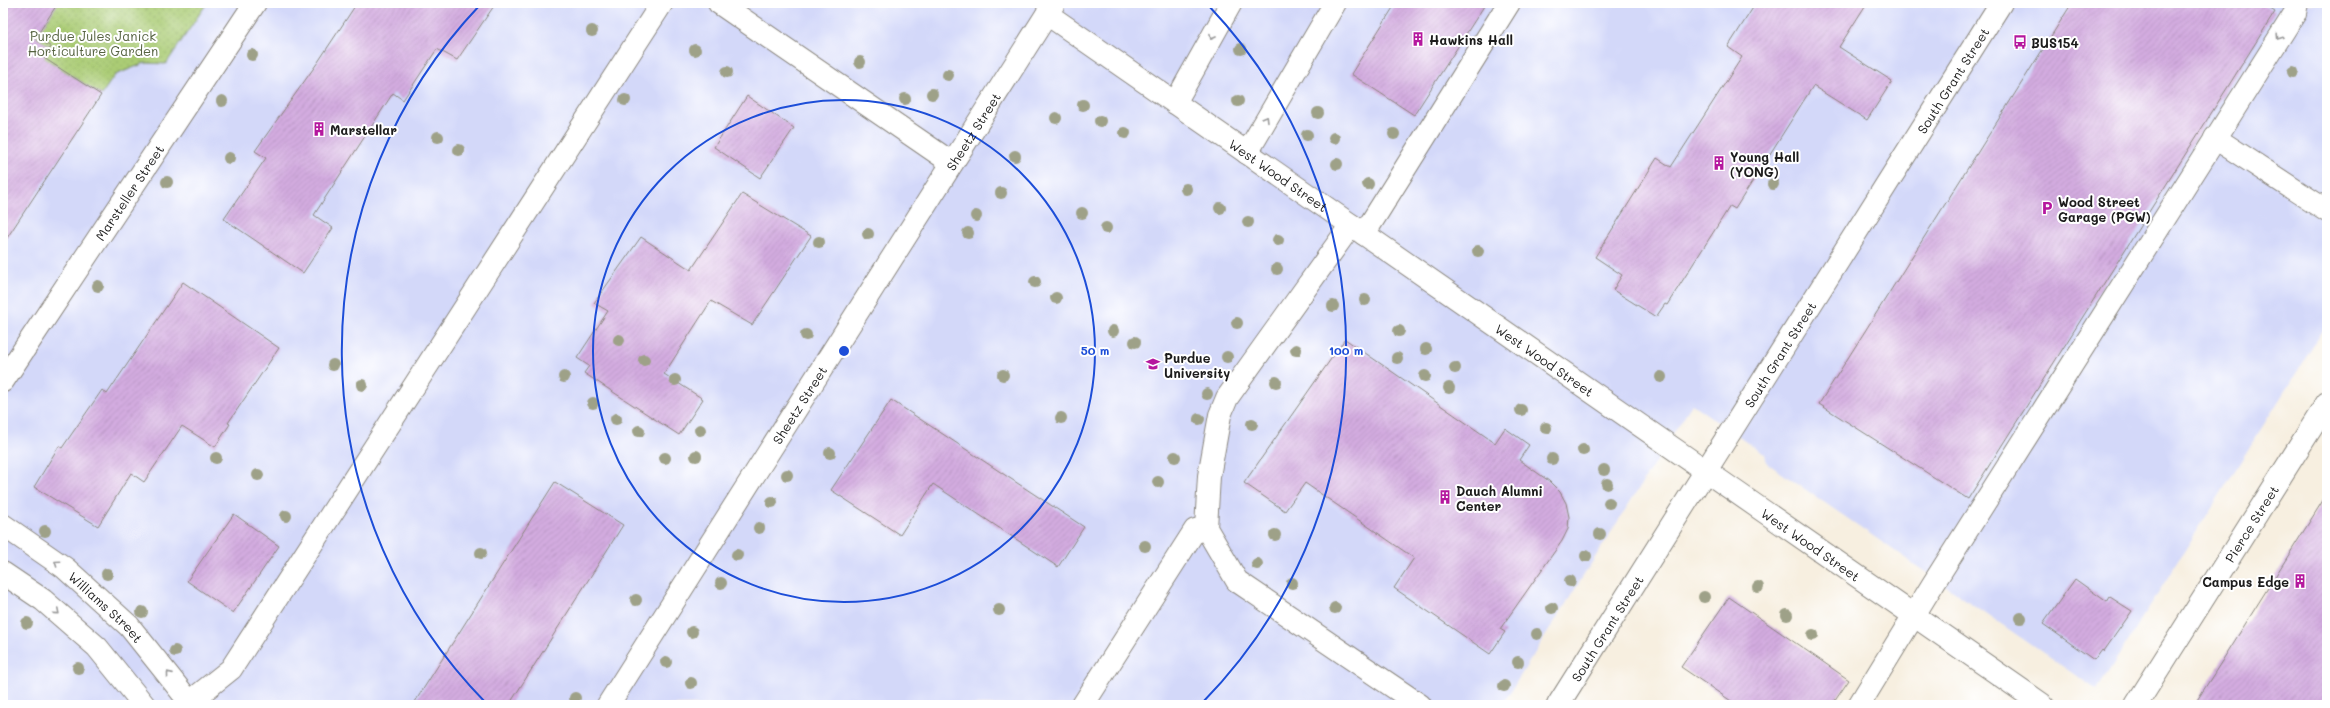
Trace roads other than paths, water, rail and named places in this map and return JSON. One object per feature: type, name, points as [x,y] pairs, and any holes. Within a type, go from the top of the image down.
[{"type":"street","name":"Marsteller Street","points":[[3,380],[254,3]]},
{"type":"street","points":[[192,703],[231,669],[662,3]]},
{"type":"street","points":[[719,3],[952,164]]},
{"type":"street","points":[[1176,103],[1231,3]]},
{"type":"street","points":[[1247,153],[1335,3]]},
{"type":"street","points":[[1420,705],[1237,581],[1206,528],[1209,476],[1220,415],[1227,398],[1357,229],[1509,3]]},
{"type":"street","name":"South Grant Street","points":[[1558,705],[2001,3]]},
{"type":"street","points":[[1859,705],[2295,13],[2297,3]]},
{"type":"street","name":"Sheetz Street","points":[[608,705],[1051,8]]},
{"type":"street","name":"West Wood Street","points":[[1051,8],[1176,103],[1247,153],[2043,705]]},
{"type":"street","points":[[2215,138],[2327,211]]},
{"type":"street","name":"Pierce Street","points":[[2136,705],[2327,403]]},
{"type":"street","name":"Williams Street","points":[[3,525],[65,568],[129,626],[192,703]]},
{"type":"street","points":[[1084,705],[1195,530],[1206,528]]},
{"type":"street","points":[[3,573],[43,600],[97,646],[144,705]]},
{"type":"place","name":"Hawkins Hall","points":[[1418,39]]},
{"type":"place","name":"BUS154","points":[[2020,42]]},
{"type":"place","name":"Marstellar","points":[[319,129]]},
{"type":"place","name":"Young Hall (YONG)","points":[[1719,163]]},
{"type":"place","name":"Wood Street Garage (PGW)","points":[[2047,208]]},
{"type":"place","name":"Purdue University","points":[[1153,364]]},
{"type":"place","name":"Dauch Alumni Center","points":[[1445,497]]},
{"type":"place","name":"Campus Edge","points":[[2300,581]]},
{"type":"park label","name":"Purdue Jules Janick Horticulture Garden","points":[[93,42]]}]
